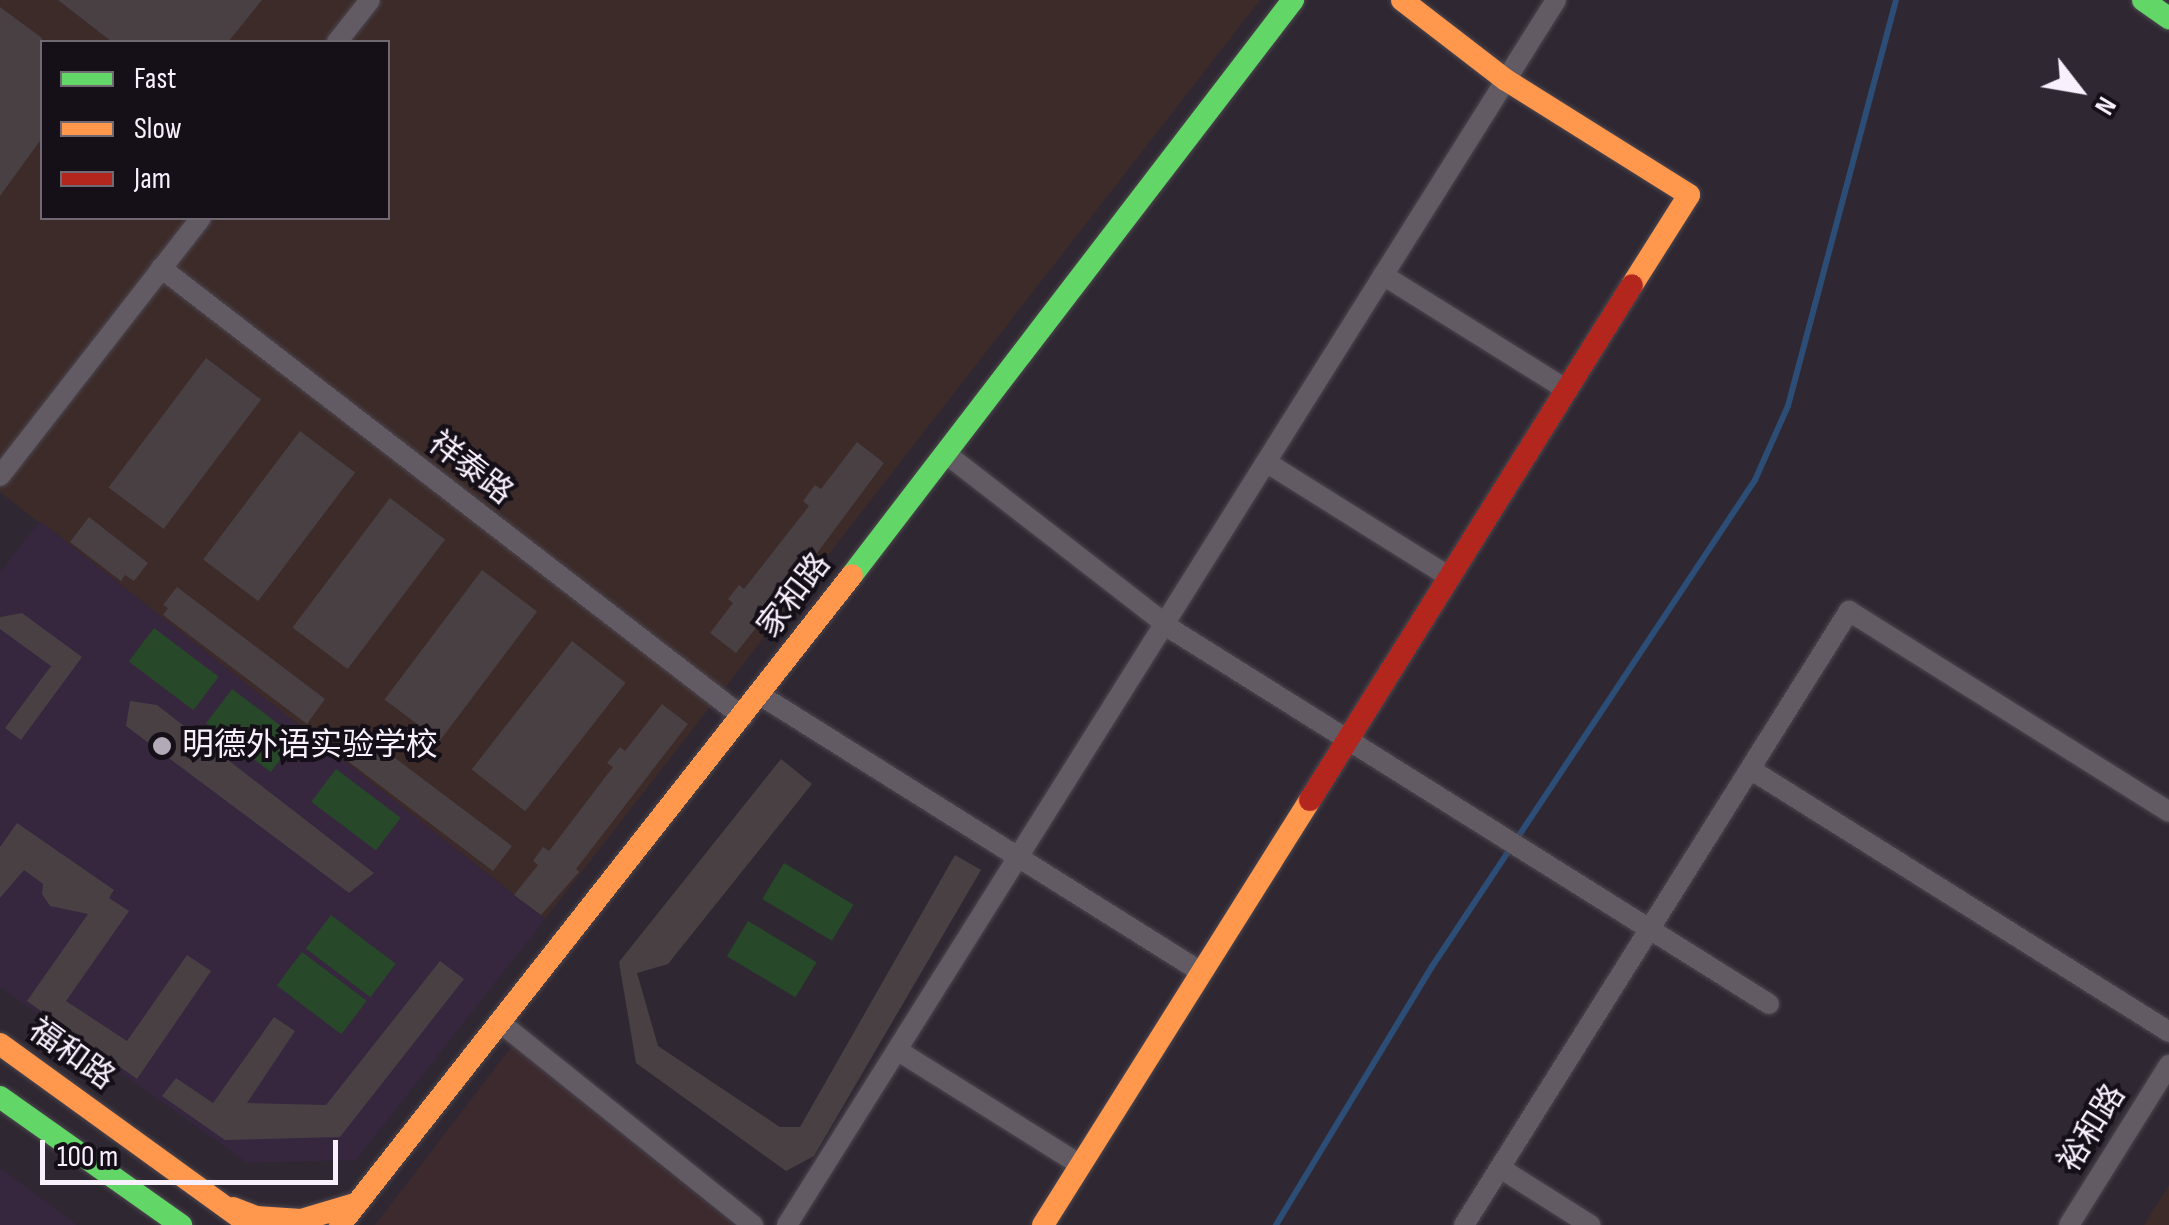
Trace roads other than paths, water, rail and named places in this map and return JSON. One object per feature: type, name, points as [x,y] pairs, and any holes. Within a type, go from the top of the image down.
[{"type":"main road","name":"家和路","points":[[340,1225],[365,1199],[760,695],[1294,0]]},
{"type":"main road","points":[[1043,1225],[1689,195],[1506,80],[1402,0]]},
{"type":"main road","points":[[2143,0],[2169,18]]},
{"type":"main road","name":"福和路","points":[[0,1044],[250,1225]]},
{"type":"main road","points":[[0,1097],[181,1225]]},
{"type":"main road","points":[[216,1198],[256,1216],[301,1220],[334,1213],[365,1199]]},
{"type":"main road","points":[[358,1225],[365,1199]]},
{"type":"street","points":[[339,40],[370,0]]},
{"type":"street","points":[[788,1225],[1556,0]]},
{"type":"street","points":[[0,476],[199,220]]},
{"type":"street","name":"祥泰路","points":[[161,268],[743,716]]},
{"type":"street","points":[[1383,275],[1566,390]]},
{"type":"street","points":[[945,454],[1165,623],[1769,1004]]},
{"type":"street","points":[[1266,462],[1449,577]]},
{"type":"street","points":[[1464,1225],[1849,611],[2169,812]]},
{"type":"street","points":[[760,695],[1202,972]]},
{"type":"street","points":[[1750,769],[2169,1032]]},
{"type":"street","points":[[502,1024],[753,1225]]},
{"type":"street","points":[[897,1050],[1080,1165]]},
{"type":"street","name":"裕和路","points":[[2069,1225],[2169,1065]]},
{"type":"street","points":[[1500,1168],[1590,1225]]},
{"type":"waterway","points":[[1276,1225],[1431,968],[1755,480],[1788,406],[1896,0]]},
{"type":"place","name":"明德外语实验学校","points":[[162,746]]}]
